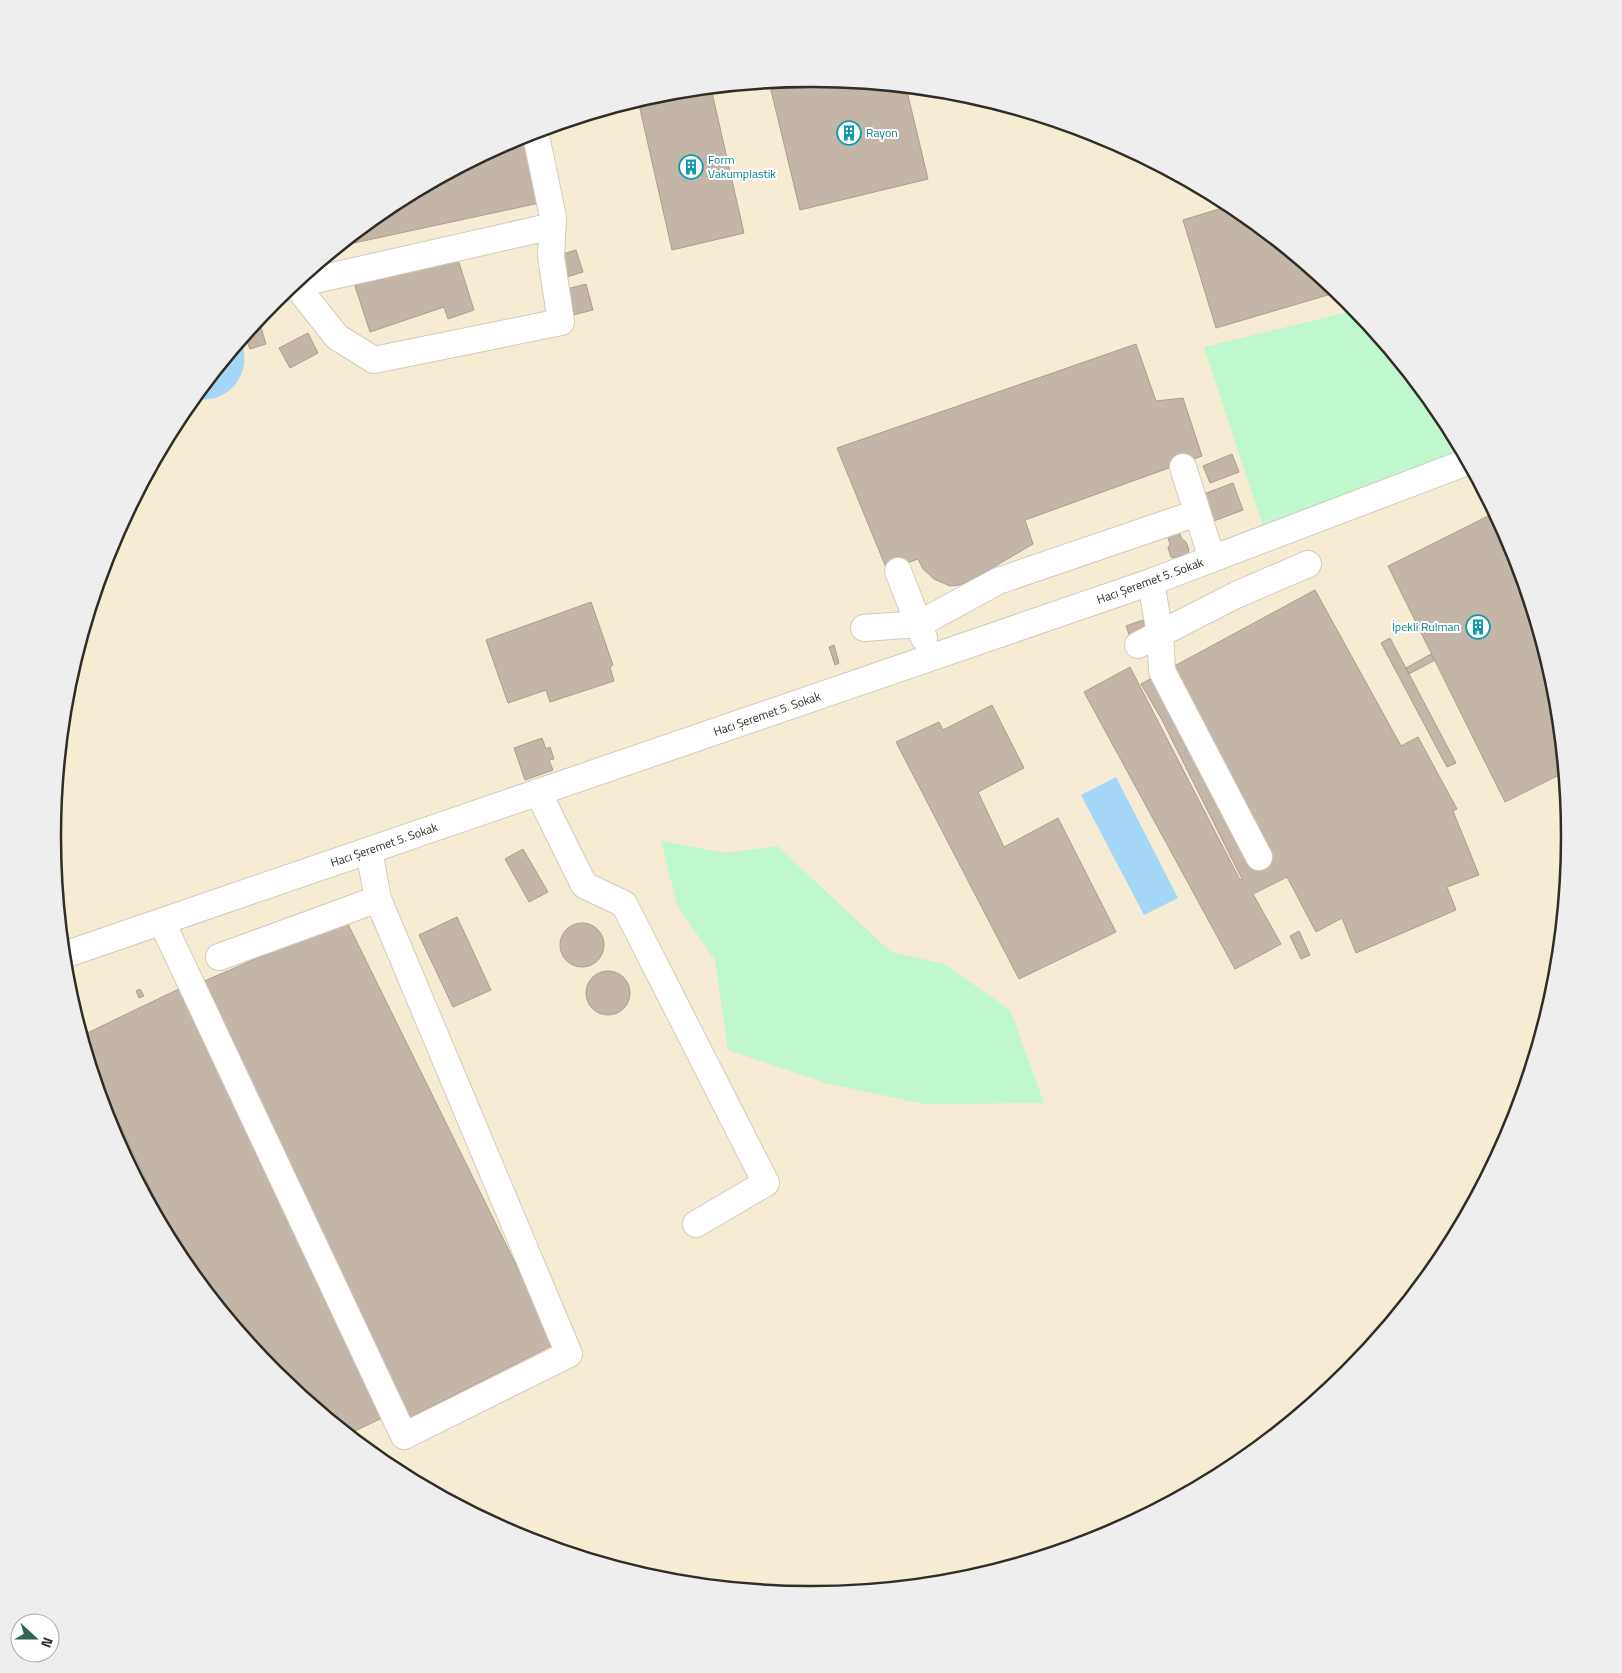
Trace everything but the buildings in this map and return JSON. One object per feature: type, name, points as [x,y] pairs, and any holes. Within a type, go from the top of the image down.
[{"type":"street","points":[[298,290],[337,336],[374,360],[561,322],[551,257],[553,217],[537,139]]},
{"type":"street","points":[[307,282],[553,226]]},
{"type":"street","name":"Hacı Şeremet 5. Sokak","points":[[71,953],[1151,582],[1461,464]]},
{"type":"street","points":[[1183,467],[1212,559]]},
{"type":"street","points":[[864,628],[918,624],[998,581],[1197,513]]},
{"type":"street","points":[[1149,639],[1236,595],[1308,564]]},
{"type":"street","points":[[898,571],[932,658]]},
{"type":"street","points":[[1151,582],[1149,639],[1162,671],[1259,857]]},
{"type":"street","points":[[538,792],[584,885],[624,904],[766,1182],[696,1224]]},
{"type":"street","points":[[162,922],[404,1436],[569,1354],[378,899],[369,851]]},
{"type":"street","points":[[219,957],[378,899]]},
{"type":"shaded area","points":[[762,88],[860,88],[909,93],[1005,112],[1052,127],[1098,144],[1143,164],[1186,187],[1228,213],[1305,273],[1341,306],[1375,342],[1406,380],[1460,462],[1483,505],[1504,550],[1535,642],[1546,690],[1559,787],[1561,836],[1559,886],[1554,934],[1546,983],[1535,1031],[1521,1077],[1504,1123],[1460,1211],[1406,1293],[1375,1331],[1341,1367],[1267,1431],[1228,1460],[1186,1486],[1143,1509],[1098,1529],[1005,1561],[909,1580],[860,1585],[762,1585],[713,1580],[617,1561],[570,1546],[524,1529],[479,1509],[436,1486],[394,1460],[317,1400],[281,1367],[247,1331],[216,1293],[162,1211],[139,1168],[118,1123],[87,1031],[76,983],[63,886],[61,836],[63,787],[68,739],[76,690],[87,642],[101,596],[118,550],[162,462],[216,380],[247,342],[281,306],[355,242],[394,213],[436,187],[479,164],[524,144],[617,112],[713,93]]},
{"type":"green space","points":[[1347,312],[1375,342],[1406,380],[1456,456],[1265,532],[1204,347]]},
{"type":"green space","points":[[661,841],[725,853],[777,846],[891,952],[944,964],[1010,1010],[1044,1103],[924,1104],[826,1083],[728,1050],[715,960],[677,905]]},
{"type":"water","points":[[243,348],[244,365],[235,385],[218,397],[203,399]]},
{"type":"water","points":[[1116,777],[1178,898],[1144,915],[1081,795]]},
{"type":"place","name":"Rayon","points":[[849,133]]},
{"type":"place","name":"Form Vakumplastik","points":[[691,167]]},
{"type":"place","name":"İpekli Rulman","points":[[1478,627]]}]
